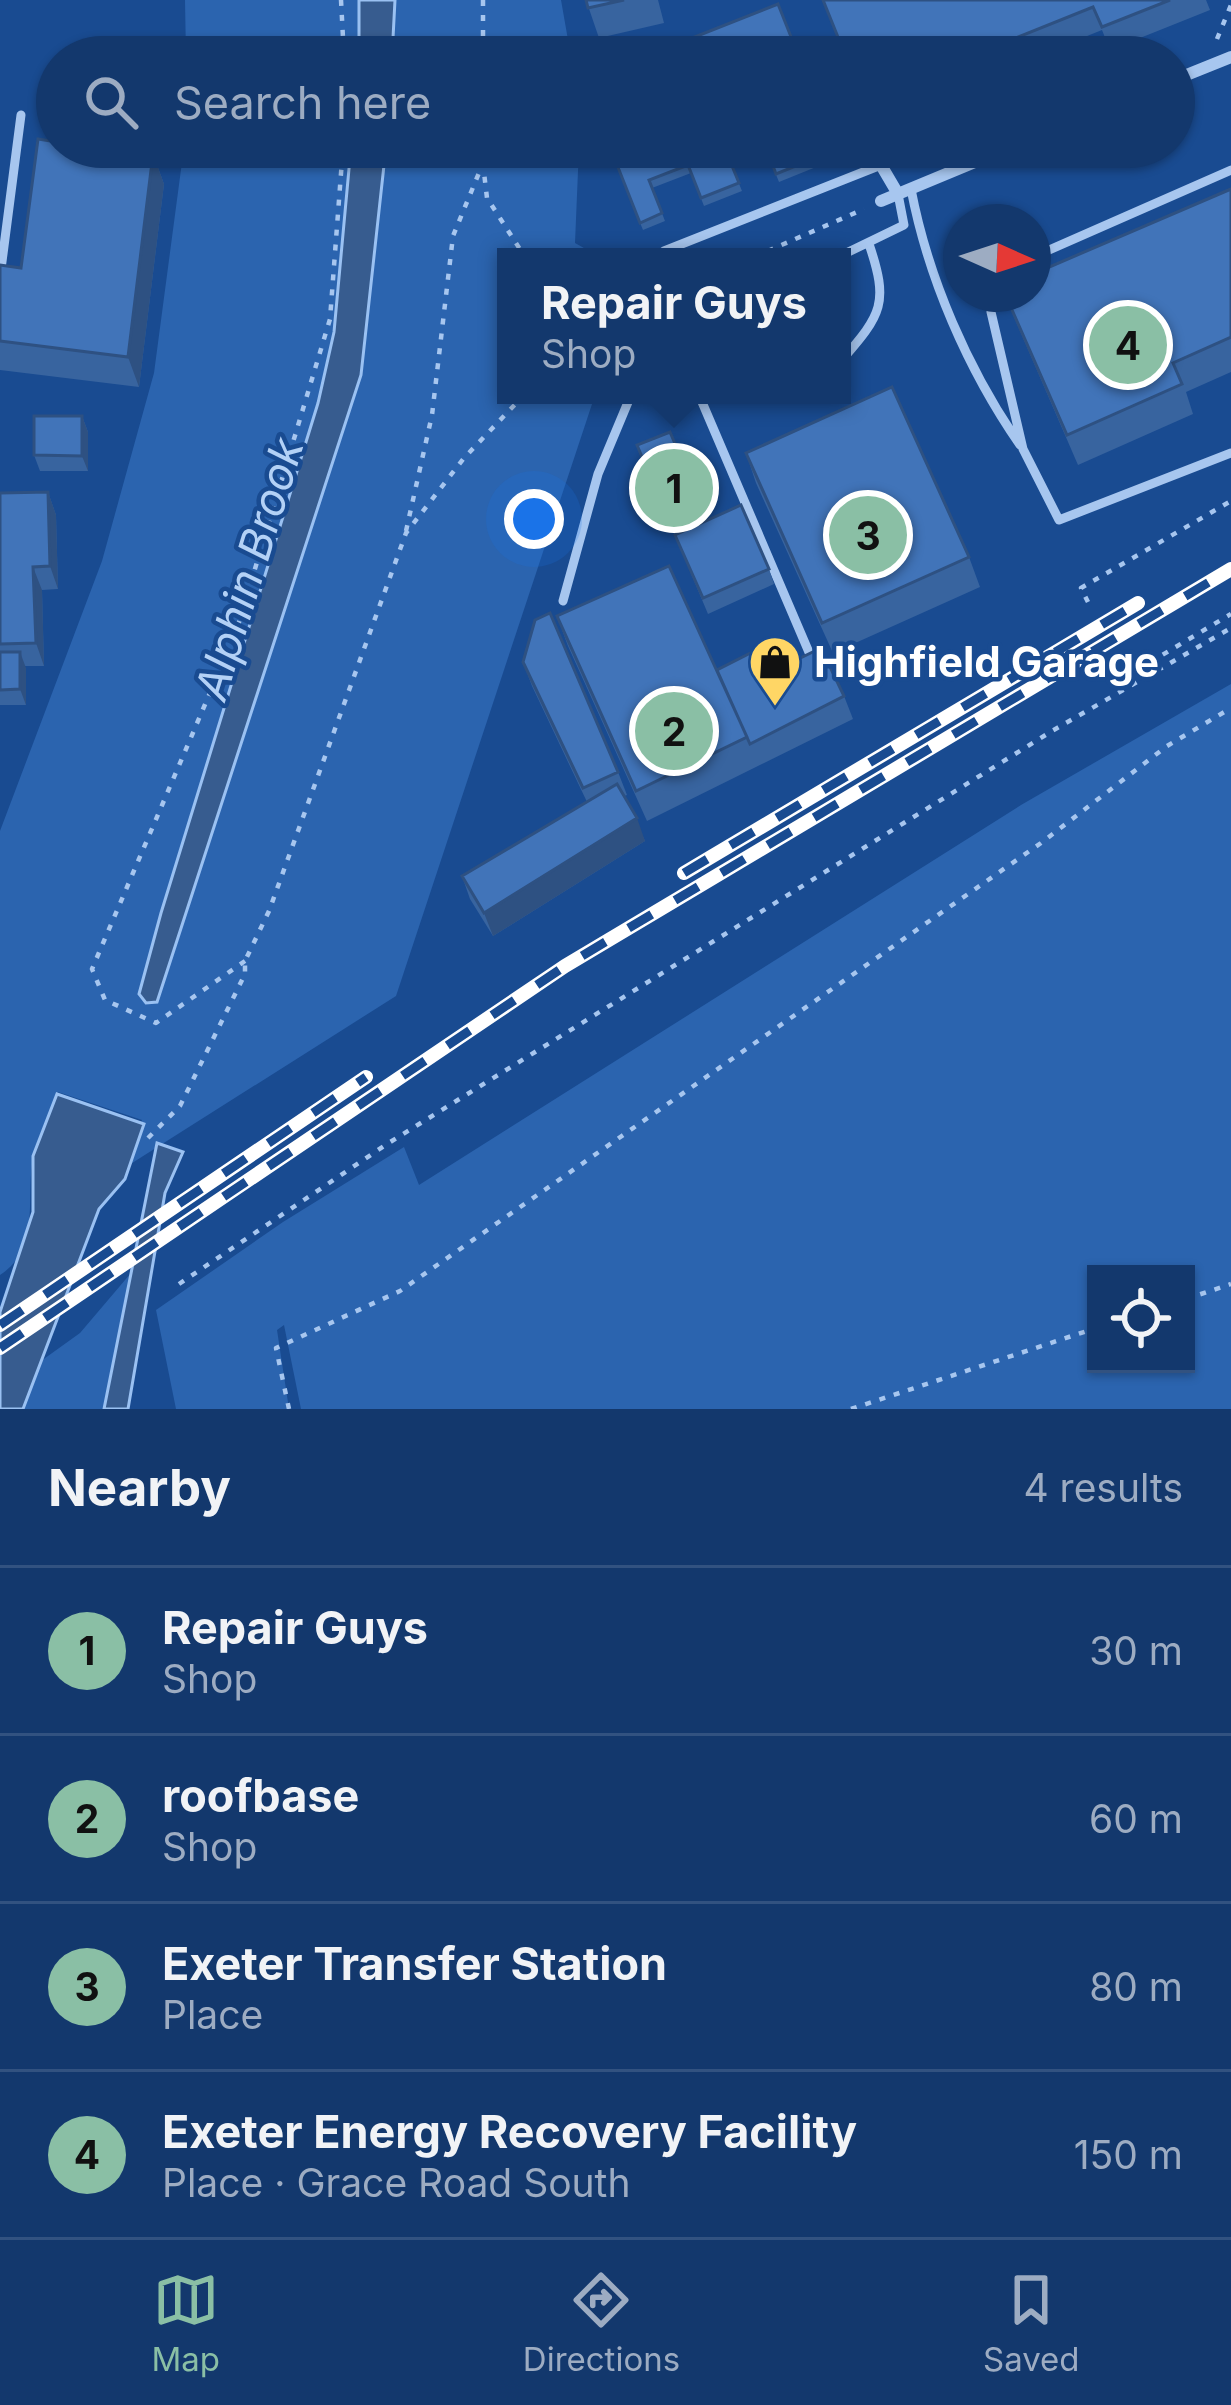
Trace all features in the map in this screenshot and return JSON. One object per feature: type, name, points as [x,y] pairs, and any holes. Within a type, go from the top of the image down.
[{"type":"street","points":[[1195,71],[1231,57]]},
{"type":"street","points":[[884,168],[905,191]]},
{"type":"street","points":[[881,201],[960,168]]},
{"type":"lane","points":[[0,277],[20,115]]},
{"type":"lane","points":[[669,248],[873,168]]},
{"type":"lane","points":[[1051,249],[1231,170]]},
{"type":"lane","points":[[851,251],[904,225],[905,191]]},
{"type":"lane","points":[[905,191],[922,247],[983,392],[1023,449],[1059,520],[1231,453]]},
{"type":"lane","points":[[851,350],[878,320],[883,284],[868,244]]},
{"type":"lane","points":[[991,312],[1023,449]]},
{"type":"lane","points":[[563,601],[598,474],[627,404]]},
{"type":"lane","points":[[703,404],[811,657]]},
{"type":"path","points":[[341,0],[343,36]]},
{"type":"path","points":[[483,0],[483,36]]},
{"type":"path","points":[[1206,67],[1231,5]]},
{"type":"path","points":[[245,961],[156,1023],[105,1000],[92,969],[236,632],[330,319],[341,168]]},
{"type":"path","points":[[148,1138],[180,1106],[237,993],[406,532],[432,415],[454,236],[481,168]]},
{"type":"path","points":[[481,168],[500,225],[518,248]]},
{"type":"path","points":[[774,248],[881,201]]},
{"type":"path","points":[[406,532],[464,458],[515,404]]},
{"type":"path","points":[[1088,602],[1081,589],[1231,501]]},
{"type":"path","points":[[1128,658],[1137,670],[1231,614]]},
{"type":"path","points":[[179,1284],[387,1144],[1052,731],[1231,628]]},
{"type":"path","points":[[290,1409],[276,1348],[400,1291],[1041,843],[1167,746],[1231,708]]},
{"type":"path","points":[[1195,1296],[1231,1284]]},
{"type":"path","points":[[851,1409],[1087,1331]]},
{"type":"shaded area","points":[[185,0],[561,0],[567,36],[186,36]]},
{"type":"shaded area","points":[[359,0],[395,0],[393,36],[359,36]]},
{"type":"shaded area","points":[[181,168],[578,168],[575,243],[584,248],[497,248],[497,404],[592,404],[396,996],[129,1165],[142,1120],[58,1092],[34,1154],[27,1236],[13,1264],[0,1275],[0,831],[102,561],[154,373]]},
{"type":"shaded area","points":[[349,168],[384,168],[361,375],[157,1002],[146,1003],[139,994],[161,913],[318,403],[334,332]]},
{"type":"shaded area","points":[[1231,684],[1231,1409],[301,1409],[284,1325],[277,1330],[289,1409],[176,1409],[156,1310],[283,1222],[404,1147],[419,1185],[1021,805]]},
{"type":"shaded area","points":[[57,1094],[144,1124],[125,1179],[99,1209],[23,1409],[0,1409],[0,1312],[33,1212],[33,1156]]},
{"type":"shaded area","points":[[157,1143],[183,1152],[165,1193],[128,1409],[104,1409]]},
{"type":"shaded area","points":[[131,1273],[104,1409],[23,1409],[41,1361],[80,1333]]},
{"type":"building","points":[[586,0],[624,0],[588,8]]},
{"type":"building","points":[[823,0],[1170,0],[1102,27],[1093,7],[1020,36],[838,36]]},
{"type":"building","points":[[778,4],[791,36],[697,36]]},
{"type":"building","points":[[36,154],[36,168],[151,168],[128,357],[0,341],[0,265],[21,268]]},
{"type":"building","points":[[618,168],[680,168],[649,180],[662,213],[640,223]]},
{"type":"building","points":[[689,168],[733,168],[739,183],[701,198]]},
{"type":"building","points":[[1231,189],[1231,337],[1173,363],[1182,384],[1067,435],[1013,312],[1051,312],[1051,266]]},
{"type":"building","points":[[892,387],[969,557],[822,623],[746,453]]},
{"type":"building","points":[[34,416],[82,416],[82,456],[34,455]]},
{"type":"building","points":[[670,432],[705,514],[672,528],[637,445]]},
{"type":"building","points":[[48,492],[50,566],[33,567],[36,643],[0,644],[0,493]]},
{"type":"building","points":[[741,505],[769,569],[703,598],[675,535]]},
{"type":"building","points":[[669,566],[747,737],[636,791],[557,616]]},
{"type":"building","points":[[550,613],[618,772],[583,788],[523,662],[535,620]]},
{"type":"building","points":[[778,639],[790,663],[821,648],[844,696],[750,744],[717,670]]},
{"type":"building","points":[[0,652],[20,652],[20,689],[0,690]]},
{"type":"building","points":[[617,784],[637,818],[484,913],[462,876]]},
{"type":"railway","points":[[0,1348],[565,966],[1231,569]]},
{"type":"railway","points":[[684,873],[1138,603]]},
{"type":"railway","points":[[0,1325],[366,1077]]},
{"type":"place","name":"Exeter Energy Recovery Facility","points":[[1128,345]]},
{"type":"place","name":"Repair Guys","points":[[674,488]]},
{"type":"place","name":"Exeter Transfer Station","points":[[868,535]]},
{"type":"place","name":"Highfield Garage","points":[[775,708]]},
{"type":"place","name":"roofbase","points":[[674,731]]},
{"type":"water label","name":"Alphin Brook","points":[[249,569]]}]
